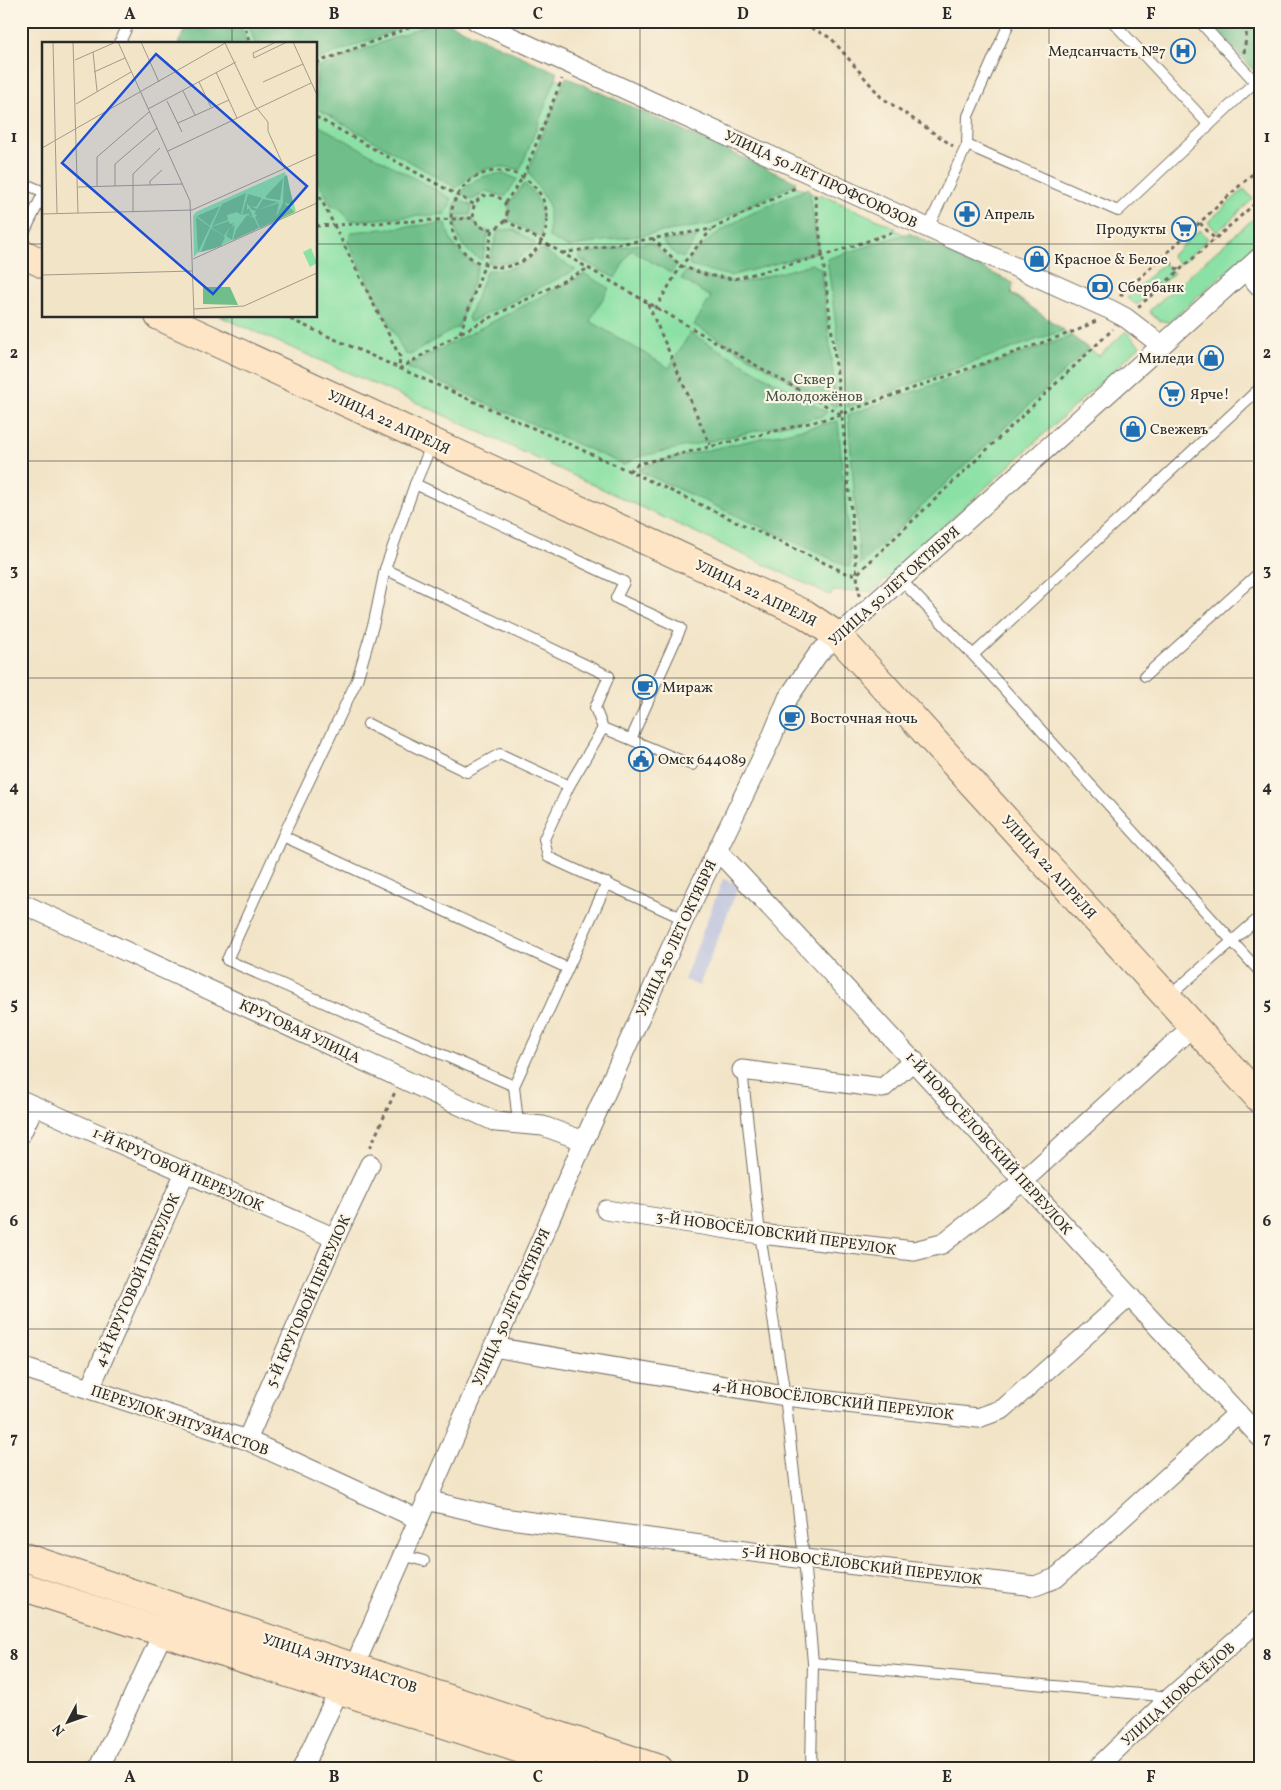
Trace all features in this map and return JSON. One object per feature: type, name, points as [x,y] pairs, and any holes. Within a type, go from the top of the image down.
[{"type":"main road","points":[[21,253],[42,263]]},
{"type":"main road","name":"УЛИЦА 22 АПРЕЛЯ","points":[[163,318],[805,614],[839,637],[1260,1099]]},
{"type":"main road","name":"УЛИЦА ЭНТУЗИАСТОВ","points":[[21,1556],[174,1607],[347,1678],[582,1769]]},
{"type":"main road","name":"УЛИЦА ЭНТУЗИАСТОВ","points":[[21,1586],[163,1632],[347,1678],[659,1769]]},
{"type":"street","name":"УЛИЦА 50 ЛЕТ ПРОФСОЮЗОВ","points":[[476,21],[1126,318],[1160,345]]},
{"type":"street","name":"УЛИЦА 50 ЛЕТ ОКТЯБРЯ","points":[[302,1769],[347,1678],[684,919],[788,698],[818,654],[1260,256]]},
{"type":"street","points":[[1245,270],[1260,287]]},
{"type":"street","name":"1-Й НОВОСЁЛОВСКИЙ ПЕРЕУЛОК","points":[[717,850],[914,1060],[1022,1181],[1260,1437]]},
{"type":"street","name":"КРУГОВАЯ УЛИЦА","points":[[21,903],[496,1122],[544,1126],[584,1142]]},
{"type":"street","name":"3-Й НОВОСЁЛОВСКИЙ ПЕРЕУЛОК","points":[[606,1210],[760,1234],[914,1252],[942,1244],[1022,1181],[1193,1026]]},
{"type":"street","points":[[742,1070],[883,1088],[914,1060]]},
{"type":"street","points":[[21,1134],[28,1103]]},
{"type":"street","name":"1-Й КРУГОВОЙ ПЕРЕУЛОК","points":[[28,1103],[335,1238]]},
{"type":"street","name":"5-Й КРУГОВОЙ ПЕРЕУЛОК","points":[[247,1440],[335,1238],[370,1164]]},
{"type":"street","name":"4-Й КРУГОВОЙ ПЕРЕУЛОК","points":[[90,1388],[184,1172]]},
{"type":"street","name":"4-Й НОВОСЁЛОВСКИЙ ПЕРЕУЛОК","points":[[493,1348],[785,1396],[978,1418],[1003,1409],[1130,1296]]},
{"type":"street","name":"ПЕРЕУЛОК ЭНТУЗИАСТОВ","points":[[21,1367],[247,1440],[418,1519]]},
{"type":"street","name":"5-Й НОВОСЁЛОВСКИЙ ПЕРЕУЛОК","points":[[426,1500],[503,1518],[804,1559],[1035,1586],[1056,1578],[1238,1413]]},
{"type":"street","points":[[98,1769],[174,1607]]},
{"type":"street","name":"УЛИЦА НОВОСЁЛОВ","points":[[1096,1769],[1171,1697],[1260,1619]]},
{"type":"lane","points":[[120,42],[130,21]]},
{"type":"lane","points":[[923,226],[965,149],[968,116],[1010,21]]},
{"type":"lane","points":[[1112,21],[1208,125]]},
{"type":"lane","points":[[965,149],[1118,211],[1208,125],[1258,85],[1199,21]]},
{"type":"lane","points":[[21,182],[42,191]]},
{"type":"lane","points":[[21,239],[42,196]]},
{"type":"lane","points":[[973,655],[1260,388]]},
{"type":"lane","points":[[433,442],[414,484],[384,569],[374,622],[357,680],[227,960],[514,1086]]},
{"type":"lane","points":[[414,484],[624,582],[616,598],[681,628],[631,739]]},
{"type":"lane","points":[[384,569],[609,676],[595,708],[603,728],[692,765]]},
{"type":"lane","points":[[1145,676],[1260,572]]},
{"type":"lane","points":[[901,580],[973,655],[1260,972]]},
{"type":"lane","points":[[368,724],[467,772],[500,754],[569,786]]},
{"type":"lane","points":[[603,728],[569,786],[544,839],[548,858],[684,919]]},
{"type":"lane","points":[[283,836],[567,968]]},
{"type":"lane","points":[[518,1123],[514,1086],[607,883]]},
{"type":"lane","points":[[1168,997],[1260,917]]},
{"type":"lane","points":[[742,1070],[760,1234],[785,1396],[804,1559],[813,1664],[811,1769]]},
{"type":"lane","points":[[402,1555],[424,1561]]},
{"type":"lane","points":[[813,1664],[1171,1697]]},
{"type":"path","points":[[243,21],[249,42]]},
{"type":"path","points":[[318,62],[426,21]]},
{"type":"path","points":[[797,21],[831,38],[881,97],[965,149]]},
{"type":"path","points":[[1242,68],[1248,21]]},
{"type":"path","points":[[460,333],[484,266],[493,229],[505,220],[507,214],[505,203],[523,177],[569,62]]},
{"type":"path","points":[[318,118],[475,205]]},
{"type":"path","points":[[1115,300],[1260,167]]},
{"type":"path","points":[[507,172],[523,177],[542,198],[547,212],[547,228],[542,242],[524,262],[511,267],[497,268],[484,266],[470,258],[460,247],[452,233],[450,217],[455,195],[466,183],[478,175],[507,172]]},
{"type":"path","points":[[562,253],[712,229],[805,183]]},
{"type":"path","points":[[814,187],[842,415],[857,574]]},
{"type":"path","points":[[318,193],[400,357],[399,369]]},
{"type":"path","points":[[493,229],[481,227],[474,218],[475,205],[479,199],[492,195],[505,203]]},
{"type":"path","points":[[287,318],[629,471],[848,574],[857,574],[1126,318],[1260,199]]},
{"type":"path","points":[[318,226],[450,217],[474,218]]},
{"type":"path","points":[[505,220],[842,415]]},
{"type":"path","points":[[1200,223],[1215,239]]},
{"type":"path","points":[[652,238],[681,266],[707,276],[734,279],[823,256],[923,226]]},
{"type":"path","points":[[655,308],[681,266],[712,229]]},
{"type":"path","points":[[1164,256],[1179,271]]},
{"type":"path","points":[[399,369],[460,333],[587,269]]},
{"type":"path","points":[[648,304],[710,445]]},
{"type":"path","points":[[629,471],[638,464],[710,445],[842,415],[851,410],[1078,330],[1104,317]]},
{"type":"path","points":[[370,1164],[370,1146],[401,1078]]},
{"type":"shaded area","points":[[723,879],[739,885],[699,986],[684,980]]},
{"type":"green space","name":"Сквер Молодожёнов","points":[[189,21],[429,21],[820,197],[820,194],[896,228],[893,229],[978,269],[1099,356],[1126,331],[1140,346],[873,591],[834,591],[830,595],[422,405],[224,318],[318,318],[318,42],[179,42]]},
{"type":"green space","points":[[189,21],[239,21],[246,42],[179,42]]},
{"type":"green space","points":[[248,21],[420,21],[318,59],[318,42],[254,42]]},
{"type":"green space","points":[[437,21],[444,21],[558,73],[520,170],[502,167],[486,169],[471,176],[456,188],[318,109],[318,67]]},
{"type":"green space","points":[[1209,21],[1260,21],[1260,78]]},
{"type":"green space","points":[[566,77],[796,182],[712,224],[567,247],[549,237],[549,205],[528,171]]},
{"type":"green space","points":[[318,125],[452,199],[446,214],[350,221],[342,210],[331,205],[318,181]]},
{"type":"green space","points":[[505,174],[517,179],[505,197],[487,191],[472,200],[461,193],[475,180],[491,175]]},
{"type":"green space","points":[[524,184],[538,201],[542,222],[540,237],[509,220],[509,204]]},
{"type":"green space","points":[[809,188],[818,247],[814,253],[730,276],[690,266],[689,261],[701,247],[728,226]]},
{"type":"green space","points":[[1244,189],[1253,199],[1217,232],[1208,222]]},
{"type":"green space","points":[[458,199],[472,206],[470,215],[454,215],[454,206]]},
{"type":"green space","points":[[21,201],[30,207],[21,224]]},
{"type":"green space","points":[[455,219],[473,219],[480,229],[489,232],[482,260],[462,244],[455,226]]},
{"type":"green space","points":[[1253,219],[1260,227],[1260,242],[1169,322],[1160,321],[1151,314],[1150,310]]},
{"type":"green space","points":[[446,223],[447,230],[456,249],[478,266],[459,326],[410,355],[405,354],[348,242],[352,232]]},
{"type":"green space","points":[[513,229],[535,243],[534,246],[514,262],[489,263],[498,231]]},
{"type":"green space","points":[[1200,230],[1208,239],[1180,265],[1171,256]]},
{"type":"green space","points":[[909,233],[1013,283],[1011,294],[1064,330],[847,407],[827,259]]},
{"type":"green space","points":[[698,236],[683,258],[676,255],[662,241]]},
{"type":"green space","points":[[650,242],[676,265],[671,273],[631,250],[615,278],[581,260],[579,255]]},
{"type":"green space","points":[[541,249],[576,270],[470,322],[468,318],[487,270],[517,266]]},
{"type":"green space","points":[[1164,263],[1174,273],[1137,305],[1127,298]]},
{"type":"green space","points":[[812,264],[821,269],[837,406],[835,407],[694,325],[711,297],[681,279],[686,271],[703,277],[741,283]]},
{"type":"green space","points":[[585,274],[609,288],[590,321],[669,368],[690,333],[827,412],[823,416],[638,457],[624,465],[408,368],[407,366]]},
{"type":"green space","points":[[1072,336],[1088,349],[860,565],[848,415]]},
{"type":"green space","points":[[838,421],[851,564],[849,567],[641,472],[642,468],[659,461]]},
{"type":"place","name":"Медсанчасть №7","points":[[1183,51]]},
{"type":"place","name":"Апрель","points":[[967,214]]},
{"type":"place","name":"Продукты","points":[[1184,229]]},
{"type":"place","name":"Красное & Белое","points":[[1037,259]]},
{"type":"place","name":"Сбербанк","points":[[1100,287]]},
{"type":"place","name":"Миледи","points":[[1211,358]]},
{"type":"place","name":"Ярче!","points":[[1172,394]]},
{"type":"place","name":"Свежевъ","points":[[1133,429]]},
{"type":"place","name":"Мираж","points":[[645,687]]},
{"type":"place","name":"Восточная ночь","points":[[792,718]]},
{"type":"place","name":"Омск 644089","points":[[641,759]]}]
